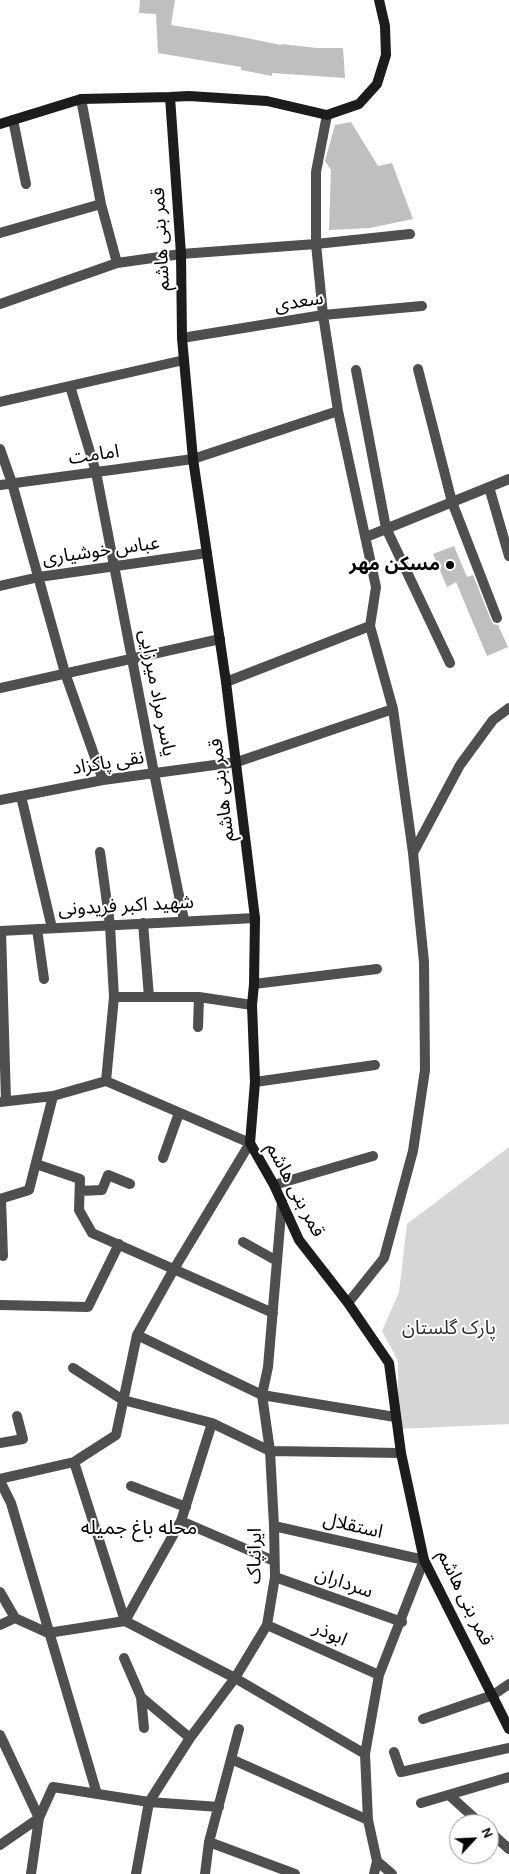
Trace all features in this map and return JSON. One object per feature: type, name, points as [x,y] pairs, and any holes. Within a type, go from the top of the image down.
[{"type":"street","points":[[0,124],[81,99],[189,96],[267,101],[328,115],[359,104],[377,84],[386,55],[385,26],[379,0]]},
{"type":"street","name":"قمر بنی هاشم","points":[[170,97],[181,254],[182,338],[193,459],[237,762],[254,918],[254,984],[252,1005],[256,1082],[250,1143],[274,1185],[299,1240],[348,1303],[389,1364],[401,1453],[424,1560],[509,1728]]},
{"type":"street","points":[[81,99],[101,204],[117,263]]},
{"type":"street","points":[[328,115],[316,172],[316,244],[323,315],[338,411],[376,587],[370,626],[393,709],[414,853],[424,962],[426,1070],[413,1152],[384,1258],[348,1303]]},
{"type":"street","points":[[13,120],[26,184]]},
{"type":"street","points":[[0,233],[101,204]]},
{"type":"street","points":[[0,304],[117,263],[181,254],[316,244],[410,234]]},
{"type":"street","name":"سعدی","points":[[182,338],[323,315],[422,306]]},
{"type":"street","points":[[0,402],[184,360]]},
{"type":"street","points":[[418,369],[452,502],[497,618]]},
{"type":"street","points":[[356,370],[386,528],[450,663]]},
{"type":"street","name":"یاسر مراد میرزایی","points":[[70,386],[96,472],[184,920]]},
{"type":"street","name":"امامت","points":[[0,485],[193,459],[338,411]]},
{"type":"street","points":[[0,448],[12,483],[65,673],[103,780]]},
{"type":"street","points":[[366,537],[509,480]]},
{"type":"street","points":[[489,487],[509,556]]},
{"type":"street","name":"عباس خوشیاری","points":[[0,586],[39,577],[207,553]]},
{"type":"street","points":[[226,682],[370,626]]},
{"type":"street","points":[[0,688],[220,639]]},
{"type":"street","points":[[414,853],[460,765],[493,720],[509,708]]},
{"type":"street","name":"نقی پاکزاد","points":[[0,800],[103,780],[237,762],[393,709]]},
{"type":"street","points":[[21,796],[52,928]]},
{"type":"street","points":[[100,852],[110,924],[114,997],[106,1081]]},
{"type":"street","name":"شهید اکبر فریدونی","points":[[1,931],[184,920],[254,918]]},
{"type":"street","points":[[143,923],[149,997]]},
{"type":"street","points":[[37,929],[44,980]]},
{"type":"street","points":[[1,931],[3,1101],[53,1096],[106,1081],[250,1143],[174,1269],[137,1335],[116,1436],[74,1462],[0,1480],[11,1503],[97,1794]]},
{"type":"street","points":[[254,984],[377,969]]},
{"type":"street","points":[[114,997],[198,997],[252,1005]]},
{"type":"street","points":[[198,997],[198,1027]]},
{"type":"street","points":[[256,1082],[375,1065]]},
{"type":"street","points":[[3,1256],[0,1199],[29,1190],[53,1096]]},
{"type":"street","points":[[163,1158],[179,1113]]},
{"type":"street","points":[[274,1185],[373,1156]]},
{"type":"street","points":[[36,1164],[80,1179],[79,1210],[92,1233],[273,1313]]},
{"type":"street","points":[[80,1191],[102,1190],[108,1175],[130,1184]]},
{"type":"street","name":"ایرانپاک","points":[[136,1874],[149,1802],[190,1738],[235,1678],[267,1625],[275,1577],[274,1526],[270,1451],[262,1396],[268,1367],[282,1202]]},
{"type":"street","points":[[243,1242],[277,1261]]},
{"type":"street","points":[[0,1304],[88,1307],[119,1244]]},
{"type":"street","points":[[137,1335],[262,1396],[395,1417]]},
{"type":"street","points":[[73,1368],[123,1400],[212,1423],[270,1451],[401,1453]]},
{"type":"street","points":[[0,1443],[23,1439],[17,1416]]},
{"type":"street","points":[[125,1622],[181,1521],[212,1423]]},
{"type":"street","points":[[74,1462],[125,1622]]},
{"type":"street","points":[[132,1486],[186,1507]]},
{"type":"street","points":[[181,1521],[274,1561]]},
{"type":"street","name":"استقلال","points":[[274,1526],[424,1560]]},
{"type":"street","points":[[374,1874],[377,1861],[368,1820],[365,1754],[379,1676],[402,1622],[424,1560]]},
{"type":"street","name":"سرداران","points":[[275,1577],[402,1622]]},
{"type":"street","points":[[0,1592],[15,1618],[48,1633],[125,1622],[235,1678],[365,1754]]},
{"type":"street","points":[[0,1625],[15,1618]]},
{"type":"street","name":"ابوذر","points":[[267,1625],[379,1676]]},
{"type":"street","points":[[124,1658],[141,1697],[144,1728]]},
{"type":"street","points":[[423,1718],[493,1695],[509,1684]]},
{"type":"street","points":[[141,1697],[190,1738]]},
{"type":"street","points":[[205,1874],[209,1842],[240,1729]]},
{"type":"street","points":[[0,1735],[39,1818]]},
{"type":"street","points":[[394,1752],[401,1772],[509,1748]]},
{"type":"street","points":[[231,1759],[368,1820]]},
{"type":"street","points":[[421,1803],[509,1777]]},
{"type":"street","points":[[31,1874],[39,1818],[53,1787],[149,1802],[219,1807]]},
{"type":"street","points":[[449,1795],[470,1814]]},
{"type":"street","points":[[0,1845],[39,1818]]},
{"type":"street","points":[[499,1840],[509,1849]]},
{"type":"street","points":[[209,1842],[295,1874]]},
{"type":"street","points":[[377,1861],[392,1874]]},
{"type":"green space","name":"پارک گلستان","points":[[509,1147],[509,1424],[398,1429],[398,1361],[382,1331],[399,1292],[407,1224]]},
{"type":"building","points":[[140,0],[175,0],[171,25],[281,45],[343,48],[345,78],[272,73],[272,76],[241,70],[241,67],[158,53],[156,14],[139,13]]},
{"type":"building","points":[[351,122],[378,166],[392,163],[413,219],[370,228],[329,230],[331,170],[325,161],[335,125]]},
{"type":"building","points":[[454,546],[467,577],[473,575],[491,620],[493,624],[498,625],[508,647],[487,656],[456,582],[447,587],[433,554]]},
{"type":"place","name":"مسکن مهر","points":[[450,565]]},
{"type":"district","name":"محله باغ‌ جمیله","points":[[139,1528]]}]
